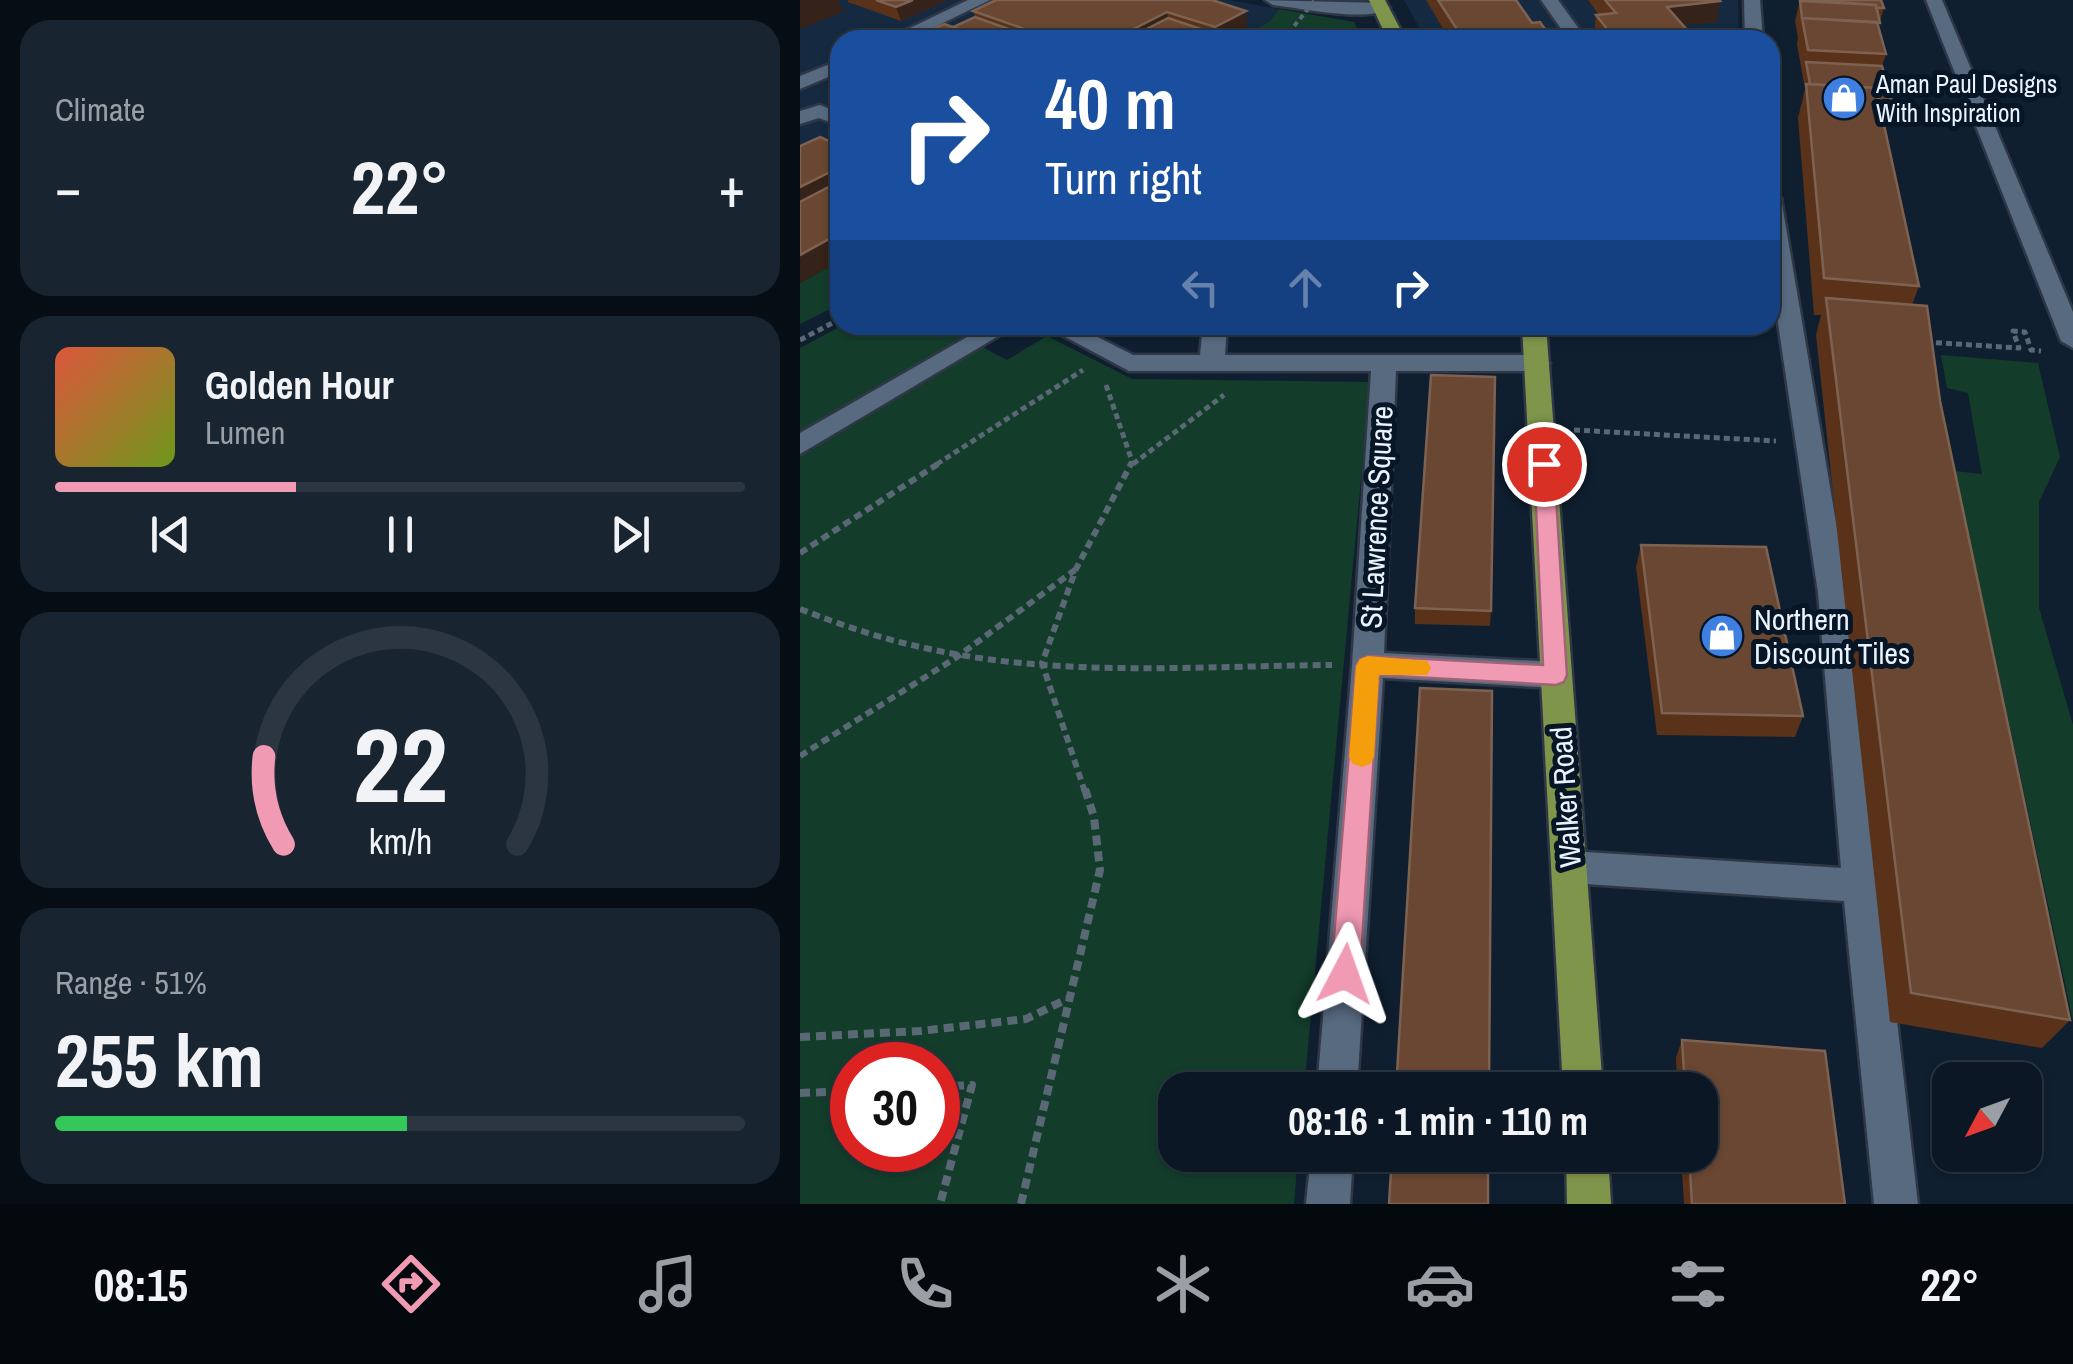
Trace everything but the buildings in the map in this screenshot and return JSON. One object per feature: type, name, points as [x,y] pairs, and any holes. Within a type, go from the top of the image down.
[{"type":"main road","points":[[1379,4],[1392,30]]},
{"type":"main road","name":"Walker Road","points":[[1535,335],[1582,1072]]},
{"type":"main road","points":[[1588,1172],[1590,1204]]},
{"type":"street","points":[[916,30],[982,0]]},
{"type":"street","points":[[1272,0],[1338,8],[1379,4]]},
{"type":"street","points":[[1549,0],[1571,30]]},
{"type":"street","points":[[1752,0],[1754,30]]},
{"type":"street","points":[[1934,0],[2073,340]]},
{"type":"street","points":[[800,83],[830,70]]},
{"type":"street","points":[[800,118],[820,112],[830,116]]},
{"type":"street","points":[[1780,264],[1833,592],[1896,1204]]},
{"type":"street","points":[[800,445],[988,335]]},
{"type":"street","points":[[1074,335],[1119,358],[1266,364],[1538,364]]},
{"type":"street","points":[[1084,340],[1092,335]]},
{"type":"street","points":[[1212,363],[1214,335]]},
{"type":"street","name":"St Lawrence Square","points":[[1338,1072],[1368,666],[1384,364]]},
{"type":"street","points":[[1368,666],[1556,675]]},
{"type":"street","points":[[1570,868],[1861,886]]},
{"type":"street","points":[[1328,1204],[1331,1172]]},
{"type":"path","points":[[1292,30],[1316,0]]},
{"type":"path","points":[[800,340],[830,324]]},
{"type":"path","points":[[1918,341],[2019,348],[2013,331],[2024,332],[2031,350]]},
{"type":"path","points":[[1119,358],[1106,386],[1133,464]]},
{"type":"path","points":[[800,553],[1119,358]]},
{"type":"path","points":[[1021,1204],[1100,870],[1094,817],[1042,663],[1076,570],[1133,464],[1266,364]]},
{"type":"path","points":[[1542,428],[1807,443]]},
{"type":"path","points":[[800,756],[957,657],[1076,570]]},
{"type":"path","points":[[800,609],[844,629],[957,657],[1042,663],[1368,666]]},
{"type":"path","points":[[800,1037],[920,1032],[1026,1020],[1068,998]]},
{"type":"path","points":[[960,1086],[972,1085],[960,1130]]},
{"type":"path","points":[[800,1093],[830,1091]]},
{"type":"path","points":[[940,1204],[949,1172]]},
{"type":"shaded area","points":[[800,0],[1228,0],[1279,9],[1270,21],[1254,30],[830,30],[830,266],[800,283]]},
{"type":"shaded area","points":[[1404,0],[1738,0],[1739,30],[1420,30]]},
{"type":"green space","points":[[1279,9],[1354,22],[1357,28],[1254,30],[1270,21]]},
{"type":"green space","points":[[830,266],[830,309],[800,324],[800,283]]},
{"type":"green space","points":[[830,332],[830,335],[966,335],[963,337],[1007,360],[1047,336],[1132,379],[1370,382],[1306,1072],[1158,1072],[1158,1172],[1297,1172],[1294,1204],[800,1204],[800,348]]},
{"type":"green space","points":[[1115,335],[1205,335],[1205,337]]},
{"type":"green space","points":[[1941,355],[2038,363],[2060,457],[2039,502],[2039,608],[2073,725],[2073,1021],[1955,471],[1982,474],[1968,393],[1947,388]]},
{"type":"slow traffic","points":[[1362,757],[1368,666],[1419,668]]},
{"type":"place","name":"Aman Paul Designs With Inspiration","points":[[1844,98]]},
{"type":"place","name":"Northern Discount Tiles","points":[[1722,636]]},
{"type":"route","points":[[1345,974],[1368,666],[1556,675],[1544,464]]}]
